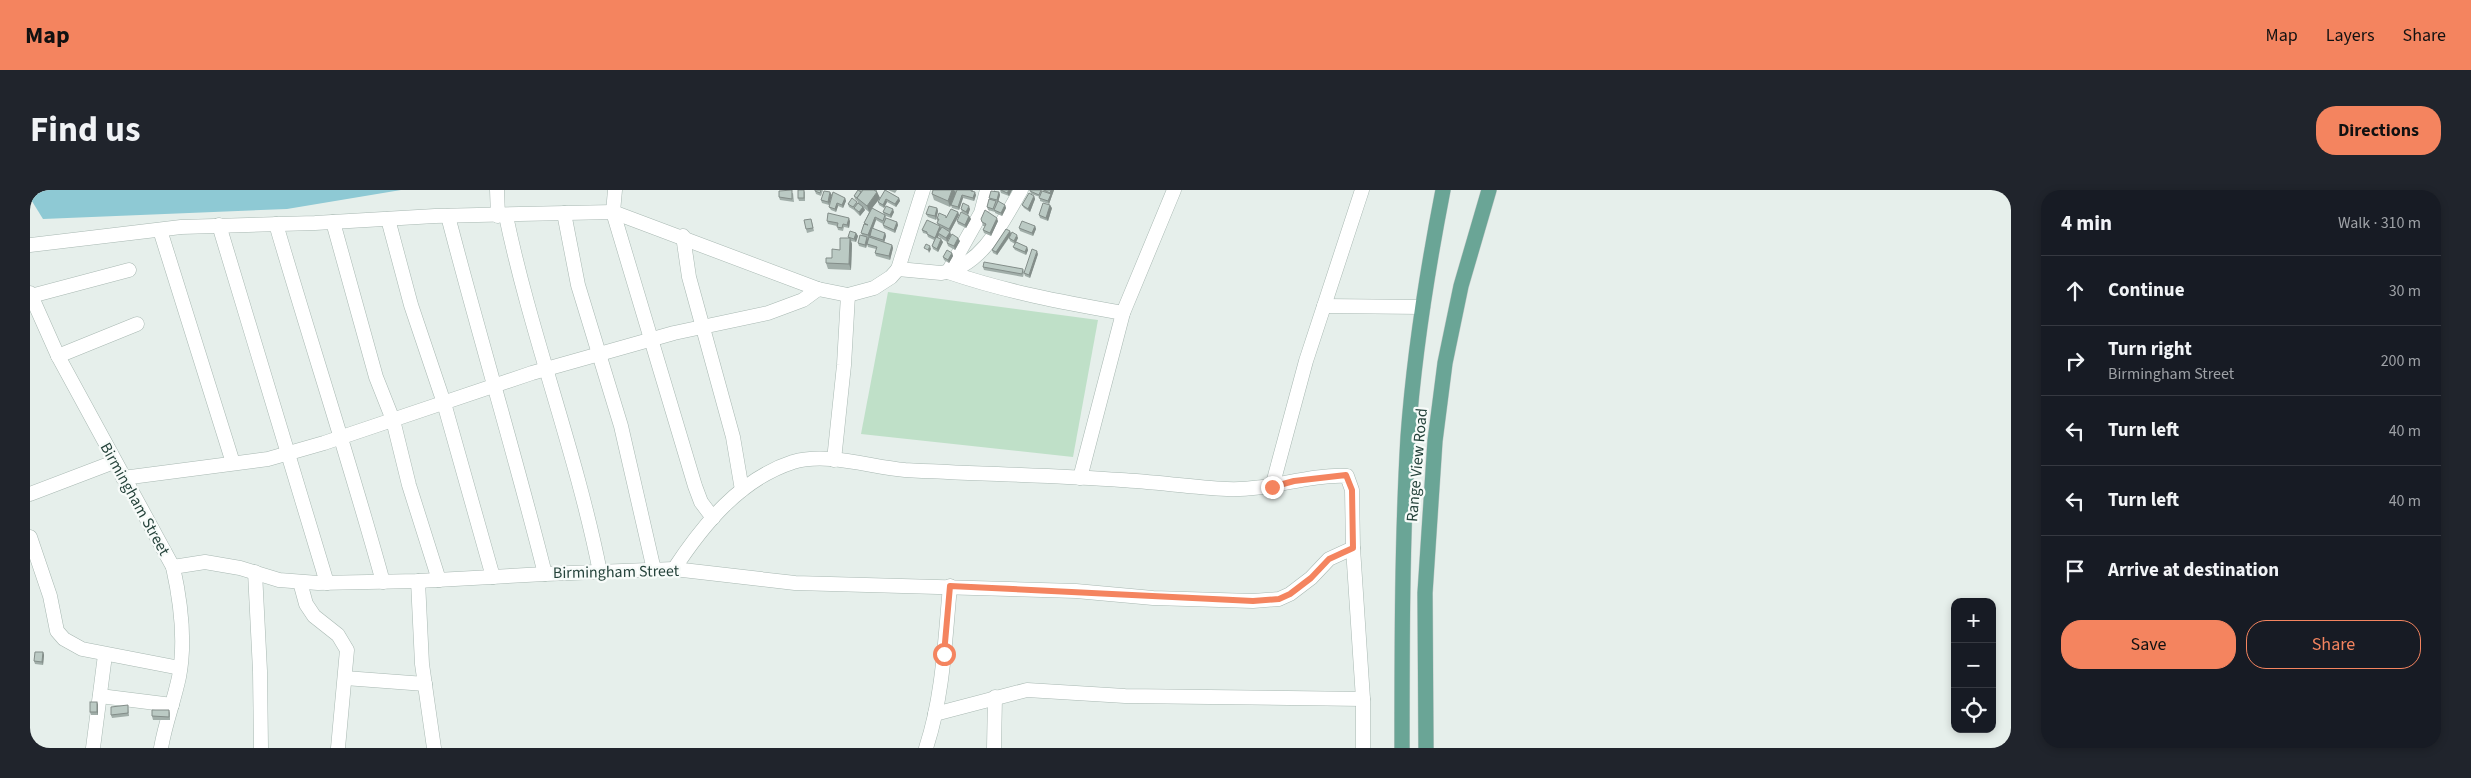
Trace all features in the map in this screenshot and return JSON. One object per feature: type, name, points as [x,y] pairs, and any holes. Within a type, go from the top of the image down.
[{"type":"main road","name":"Range View Road","points":[[1402,748],[1402,588],[1408,437],[1429,263],[1443,190]]},
{"type":"main road","name":"Range View Road","points":[[1426,748],[1425,593],[1435,441],[1444,363],[1461,286],[1488,190]]},
{"type":"street","points":[[497,190],[502,216],[545,370],[569,443],[589,518],[600,572]]},
{"type":"street","points":[[615,190],[613,212],[650,340],[695,486],[702,502],[713,518]]},
{"type":"street","points":[[30,245],[219,225],[613,212],[682,236],[818,289],[848,295],[883,284],[898,269],[923,190]]},
{"type":"street","points":[[948,272],[980,213],[987,190]]},
{"type":"street","points":[[948,272],[966,262],[988,243],[1021,190]]},
{"type":"street","points":[[1080,478],[1123,313],[1174,190]]},
{"type":"street","points":[[1272,487],[1287,425],[1362,190]]},
{"type":"street","points":[[564,214],[578,285],[621,426],[654,570]]},
{"type":"street","points":[[448,216],[493,386],[518,468],[545,574]]},
{"type":"street","points":[[388,219],[411,305],[444,404],[493,576]]},
{"type":"street","points":[[333,222],[376,377],[393,420],[409,485],[439,580]]},
{"type":"street","points":[[276,224],[318,368],[342,437],[383,582]]},
{"type":"street","points":[[219,225],[286,454],[327,583]]},
{"type":"street","points":[[160,230],[233,463]]},
{"type":"street","points":[[682,236],[689,277],[733,437],[742,490]]},
{"type":"street","points":[[898,269],[934,273],[948,272],[1023,295],[1123,313]]},
{"type":"street","points":[[31,294],[129,270]]},
{"type":"street","points":[[123,478],[268,459],[444,404],[493,386],[599,354],[650,340],[768,313],[803,300],[818,289]]},
{"type":"street","name":"Birmingham Street","points":[[31,294],[58,356],[172,567],[205,562],[255,572],[279,580],[327,583],[418,581],[674,569],[795,583],[950,586],[1076,591],[1153,598],[1269,601],[1290,594],[1311,578],[1329,559],[1353,548]]},
{"type":"street","points":[[834,460],[844,366],[848,295]]},
{"type":"street","points":[[1324,306],[1423,307]]},
{"type":"street","points":[[58,356],[136,324]]},
{"type":"street","points":[[674,569],[697,536],[742,490],[776,469],[795,462],[834,460],[884,468],[1080,478],[1226,489],[1272,487],[1326,477],[1348,476],[1352,490],[1353,548],[1363,699],[1363,748]]},
{"type":"street","points":[[30,494],[114,462]]},
{"type":"street","points":[[30,537],[50,596],[58,633],[77,647],[105,655],[180,668]]},
{"type":"street","points":[[161,748],[180,668],[181,612],[172,567]]},
{"type":"street","points":[[255,572],[262,748]]},
{"type":"street","points":[[418,581],[425,684],[434,748]]},
{"type":"street","points":[[300,582],[306,604],[314,616],[338,635],[345,645],[347,659],[338,748]]},
{"type":"street","points":[[926,748],[935,714],[944,654],[950,586]]},
{"type":"street","points":[[93,748],[105,655]]},
{"type":"street","points":[[345,678],[425,684]]},
{"type":"street","points":[[935,714],[1027,690],[1125,696],[1363,699]]},
{"type":"street","points":[[100,696],[172,705]]},
{"type":"street","points":[[994,748],[995,697]]},
{"type":"green space","points":[[888,292],[1098,320],[1073,457],[861,434]]},
{"type":"water","points":[[30,190],[401,190],[287,209],[43,219],[30,198]]},
{"type":"building","points":[[792,190],[792,199],[779,197],[779,191]]},
{"type":"building","points":[[798,190],[804,190],[804,198],[798,198]]},
{"type":"building","points":[[858,190],[861,192],[857,198],[854,196]]},
{"type":"building","points":[[863,190],[874,190],[877,192],[867,206],[857,198]]},
{"type":"building","points":[[885,190],[899,198],[895,204],[886,199],[883,205],[878,202]]},
{"type":"building","points":[[933,190],[952,190],[948,201],[932,194]]},
{"type":"building","points":[[957,190],[971,190],[975,192],[973,198],[962,195],[958,207],[951,205]]},
{"type":"building","points":[[1030,190],[1041,190],[1039,195]]},
{"type":"building","points":[[824,191],[830,192],[828,202],[821,200]]},
{"type":"building","points":[[991,191],[999,192],[997,200],[989,198]]},
{"type":"building","points":[[1042,191],[1051,194],[1048,201],[1039,198]]},
{"type":"building","points":[[833,192],[845,198],[842,205],[837,203],[835,209],[829,207]]},
{"type":"building","points":[[1029,193],[1034,196],[1028,209],[1022,205]]},
{"type":"building","points":[[852,198],[857,202],[853,207],[848,204]]},
{"type":"building","points":[[989,199],[996,201],[993,209],[987,207]]},
{"type":"building","points":[[998,201],[1005,205],[1001,213],[994,210]]},
{"type":"building","points":[[858,203],[863,207],[859,212],[854,208]]},
{"type":"building","points":[[963,203],[969,206],[966,212],[961,209]]},
{"type":"building","points":[[1043,203],[1050,205],[1046,218],[1039,215]]},
{"type":"building","points":[[886,206],[893,209],[890,215],[883,212]]},
{"type":"building","points":[[929,206],[937,208],[935,216],[926,214]]},
{"type":"building","points":[[872,208],[885,215],[883,221],[875,217],[868,235],[861,233],[864,224],[868,225],[864,223]]},
{"type":"building","points":[[951,209],[958,212],[949,229],[937,223],[939,219],[937,219],[939,213],[946,216],[946,218]]},
{"type":"building","points":[[985,210],[997,218],[990,233],[983,230],[986,224],[981,219]]},
{"type":"building","points":[[961,212],[969,216],[965,225],[957,221]]},
{"type":"building","points":[[828,213],[849,218],[847,225],[843,224],[842,228],[837,227],[838,223],[827,221]]},
{"type":"building","points":[[886,218],[897,222],[894,230],[883,225]]},
{"type":"building","points":[[811,219],[813,228],[806,229],[804,220]]},
{"type":"building","points":[[927,220],[940,226],[935,238],[922,230]]},
{"type":"building","points":[[1022,221],[1035,226],[1032,233],[1019,228]]},
{"type":"building","points":[[942,227],[950,232],[946,238],[938,233]]},
{"type":"building","points":[[872,228],[885,233],[883,240],[870,236]]},
{"type":"building","points":[[1006,229],[1010,231],[996,252],[992,250]]},
{"type":"building","points":[[850,231],[856,233],[854,239],[848,237]]},
{"type":"building","points":[[1012,232],[1017,235],[1014,241],[1009,238]]},
{"type":"building","points":[[952,234],[958,238],[954,246],[947,243]]},
{"type":"building","points":[[860,235],[867,237],[865,245],[858,243]]},
{"type":"building","points":[[869,237],[892,245],[889,256],[875,253],[877,247],[867,244]]},
{"type":"building","points":[[936,237],[941,239],[937,249],[932,246]]},
{"type":"building","points":[[840,238],[850,238],[849,264],[826,263],[826,258],[832,258],[832,249],[840,250]]},
{"type":"building","points":[[1016,242],[1027,247],[1025,252],[1013,247]]},
{"type":"building","points":[[926,244],[930,246],[928,250],[924,248]]},
{"type":"building","points":[[1032,249],[1037,251],[1029,275],[1024,273]]},
{"type":"building","points":[[947,250],[952,253],[948,260],[943,257]]},
{"type":"building","points":[[984,262],[1023,269],[1022,274],[983,267]]},
{"type":"building","points":[[35,652],[43,652],[42,662],[34,661]]},
{"type":"building","points":[[90,702],[97,702],[97,712],[90,712]]},
{"type":"building","points":[[128,705],[128,713],[111,715],[111,707]]},
{"type":"building","points":[[152,710],[169,710],[169,717],[152,716]]},
{"type":"route","points":[[944,654],[950,586],[1076,591],[1153,598],[1253,601],[1269,601],[1290,594],[1311,578],[1329,559],[1353,548],[1352,490],[1346,475],[1294,481],[1272,487]]}]
